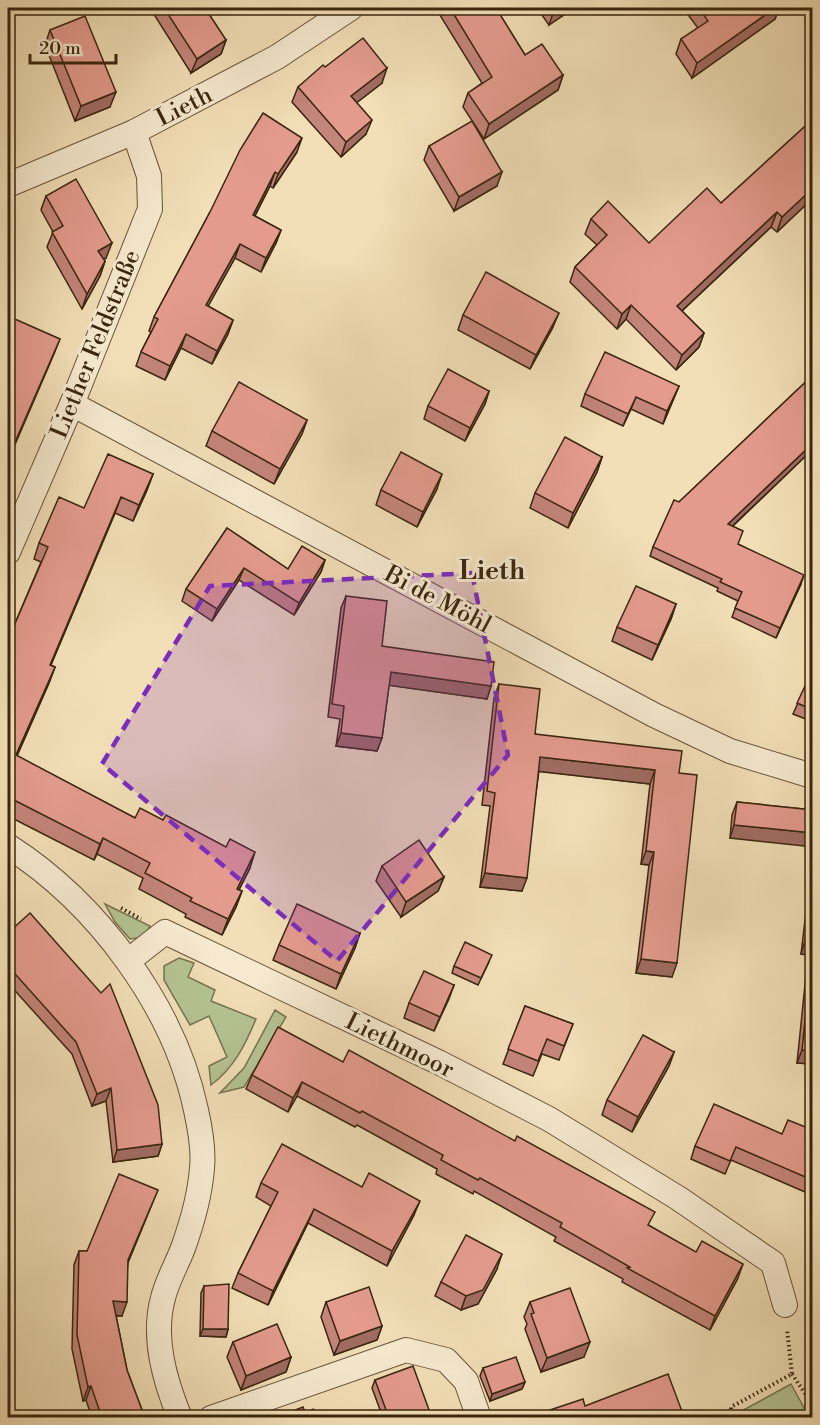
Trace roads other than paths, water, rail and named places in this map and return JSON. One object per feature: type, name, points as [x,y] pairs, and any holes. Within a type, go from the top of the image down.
[{"type":"street","name":"Lieth","points":[[8,185],[134,132],[277,57],[351,8]]},
{"type":"street","name":"Liether Feldstraße","points":[[8,552],[72,404],[150,209],[149,176],[134,132]]},
{"type":"street","name":"Bi de Möhl","points":[[72,404],[654,715],[730,751],[813,776]]},
{"type":"street","points":[[8,846],[30,861],[87,914],[128,961],[155,1003],[188,1073],[200,1127],[203,1167],[184,1246],[162,1299],[158,1335],[167,1384],[180,1418]]},
{"type":"street","name":"Liethmoor","points":[[128,961],[165,932],[438,1062],[549,1119],[678,1198],[773,1263],[784,1305]]},
{"type":"street","points":[[211,1418],[406,1350],[446,1360],[466,1381],[479,1418]]},
{"type":"district","name":"Lieth","points":[[492,570]]}]
